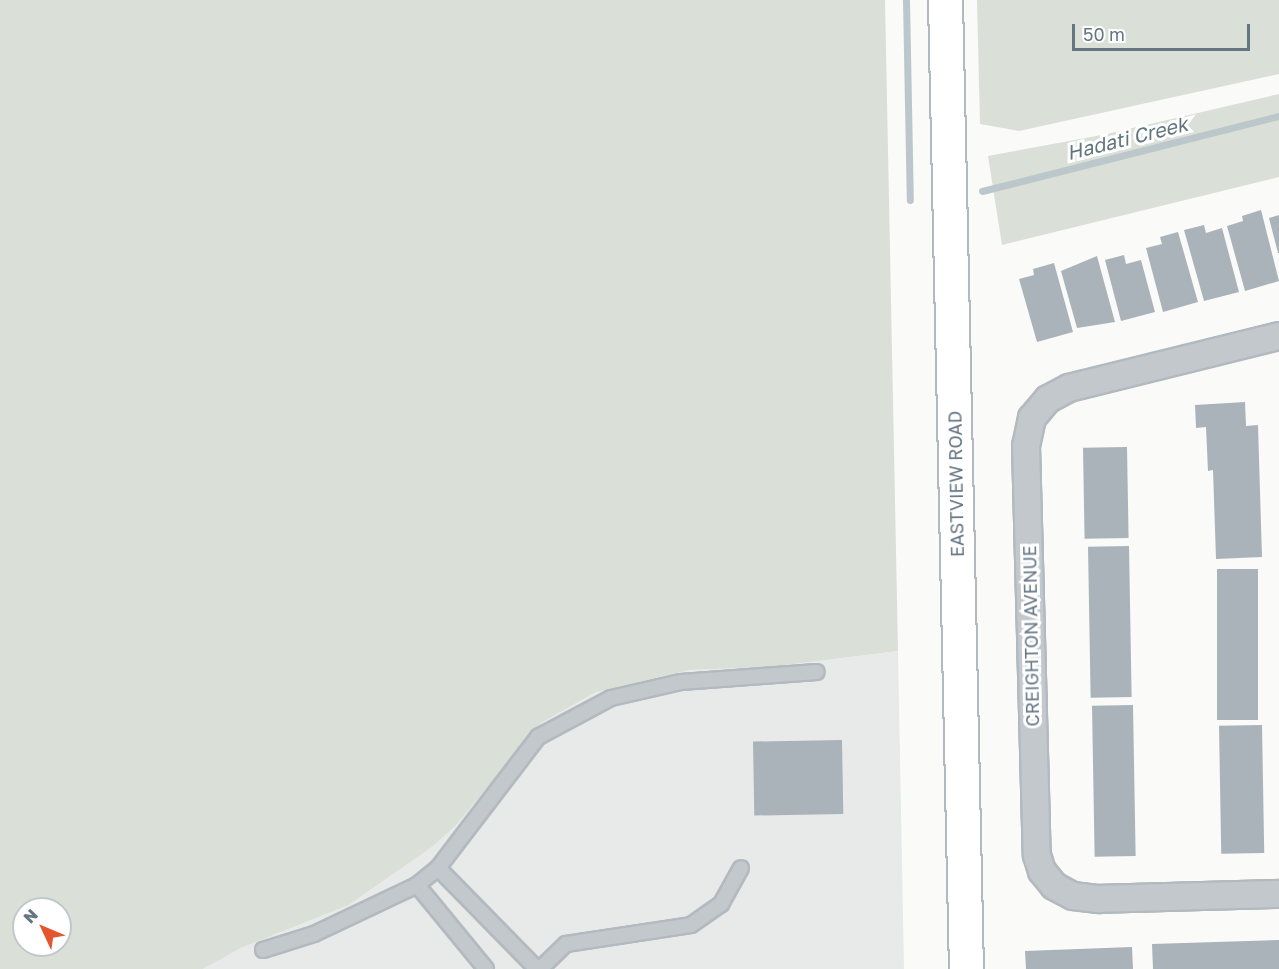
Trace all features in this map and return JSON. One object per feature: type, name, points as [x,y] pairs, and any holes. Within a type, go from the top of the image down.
[{"type":"street","name":"EASTVIEW ROAD","points":[[945,0],[966,969]]},
{"type":"street","name":"CREIGHTON AVENUE","points":[[1279,336],[1069,388],[1048,399],[1032,418],[1026,446],[1037,855],[1042,871],[1054,886],[1073,896],[1099,899],[1279,894]]},
{"type":"lane","points":[[263,950],[314,934],[417,885],[438,868],[538,737],[611,698],[681,682],[817,672]]},
{"type":"lane","points":[[438,868],[538,969],[566,944],[691,925],[722,904],[741,868]]},
{"type":"lane","points":[[417,885],[486,969]]},
{"type":"shaded area","points":[[0,0],[885,0],[898,651],[771,667],[689,670],[596,692],[541,723],[456,825],[432,847],[349,905],[241,948],[203,969],[0,969]]},
{"type":"shaded area","points":[[977,0],[1279,0],[1279,74],[1019,131],[980,124]]},
{"type":"shaded area","points":[[1279,94],[1279,177],[1002,245],[988,156],[1107,134]]},
{"type":"shaded area","points":[[898,651],[904,969],[203,969],[241,948],[349,905],[432,847],[541,723],[596,692],[689,670],[771,667]]},
{"type":"building","points":[[1261,210],[1279,281],[1245,291],[1227,226],[1243,221],[1242,216]]},
{"type":"building","points":[[1279,215],[1279,253],[1278,253],[1269,218]]},
{"type":"building","points":[[1204,225],[1206,233],[1222,228],[1239,292],[1204,301],[1184,230]]},
{"type":"building","points":[[1178,232],[1198,302],[1163,312],[1146,248],[1162,244],[1160,237]]},
{"type":"building","points":[[1124,255],[1126,264],[1141,260],[1155,312],[1121,321],[1105,260]]},
{"type":"building","points":[[1097,256],[1115,322],[1077,328],[1061,271]]},
{"type":"building","points":[[1054,263],[1073,332],[1037,342],[1019,279],[1034,275],[1033,269]]},
{"type":"building","points":[[1245,402],[1246,426],[1258,425],[1262,557],[1216,559],[1213,470],[1208,471],[1206,427],[1196,428],[1195,405]]},
{"type":"building","points":[[1127,447],[1129,538],[1085,539],[1083,448]]},
{"type":"building","points":[[1129,546],[1132,697],[1091,698],[1088,547]]},
{"type":"building","points":[[1217,569],[1258,569],[1258,720],[1217,720]]},
{"type":"building","points":[[1133,705],[1136,856],[1095,857],[1092,706]]},
{"type":"building","points":[[1262,725],[1264,853],[1221,854],[1219,726]]},
{"type":"building","points":[[842,740],[843,814],[754,816],[753,742]]},
{"type":"building","points":[[1279,940],[1279,969],[1153,969],[1152,944]]},
{"type":"building","points":[[1132,947],[1133,969],[1026,969],[1025,951]]},
{"type":"waterway","points":[[906,0],[910,200]]},
{"type":"waterway","name":"Hadati Creek","points":[[982,191],[1279,116]]}]
